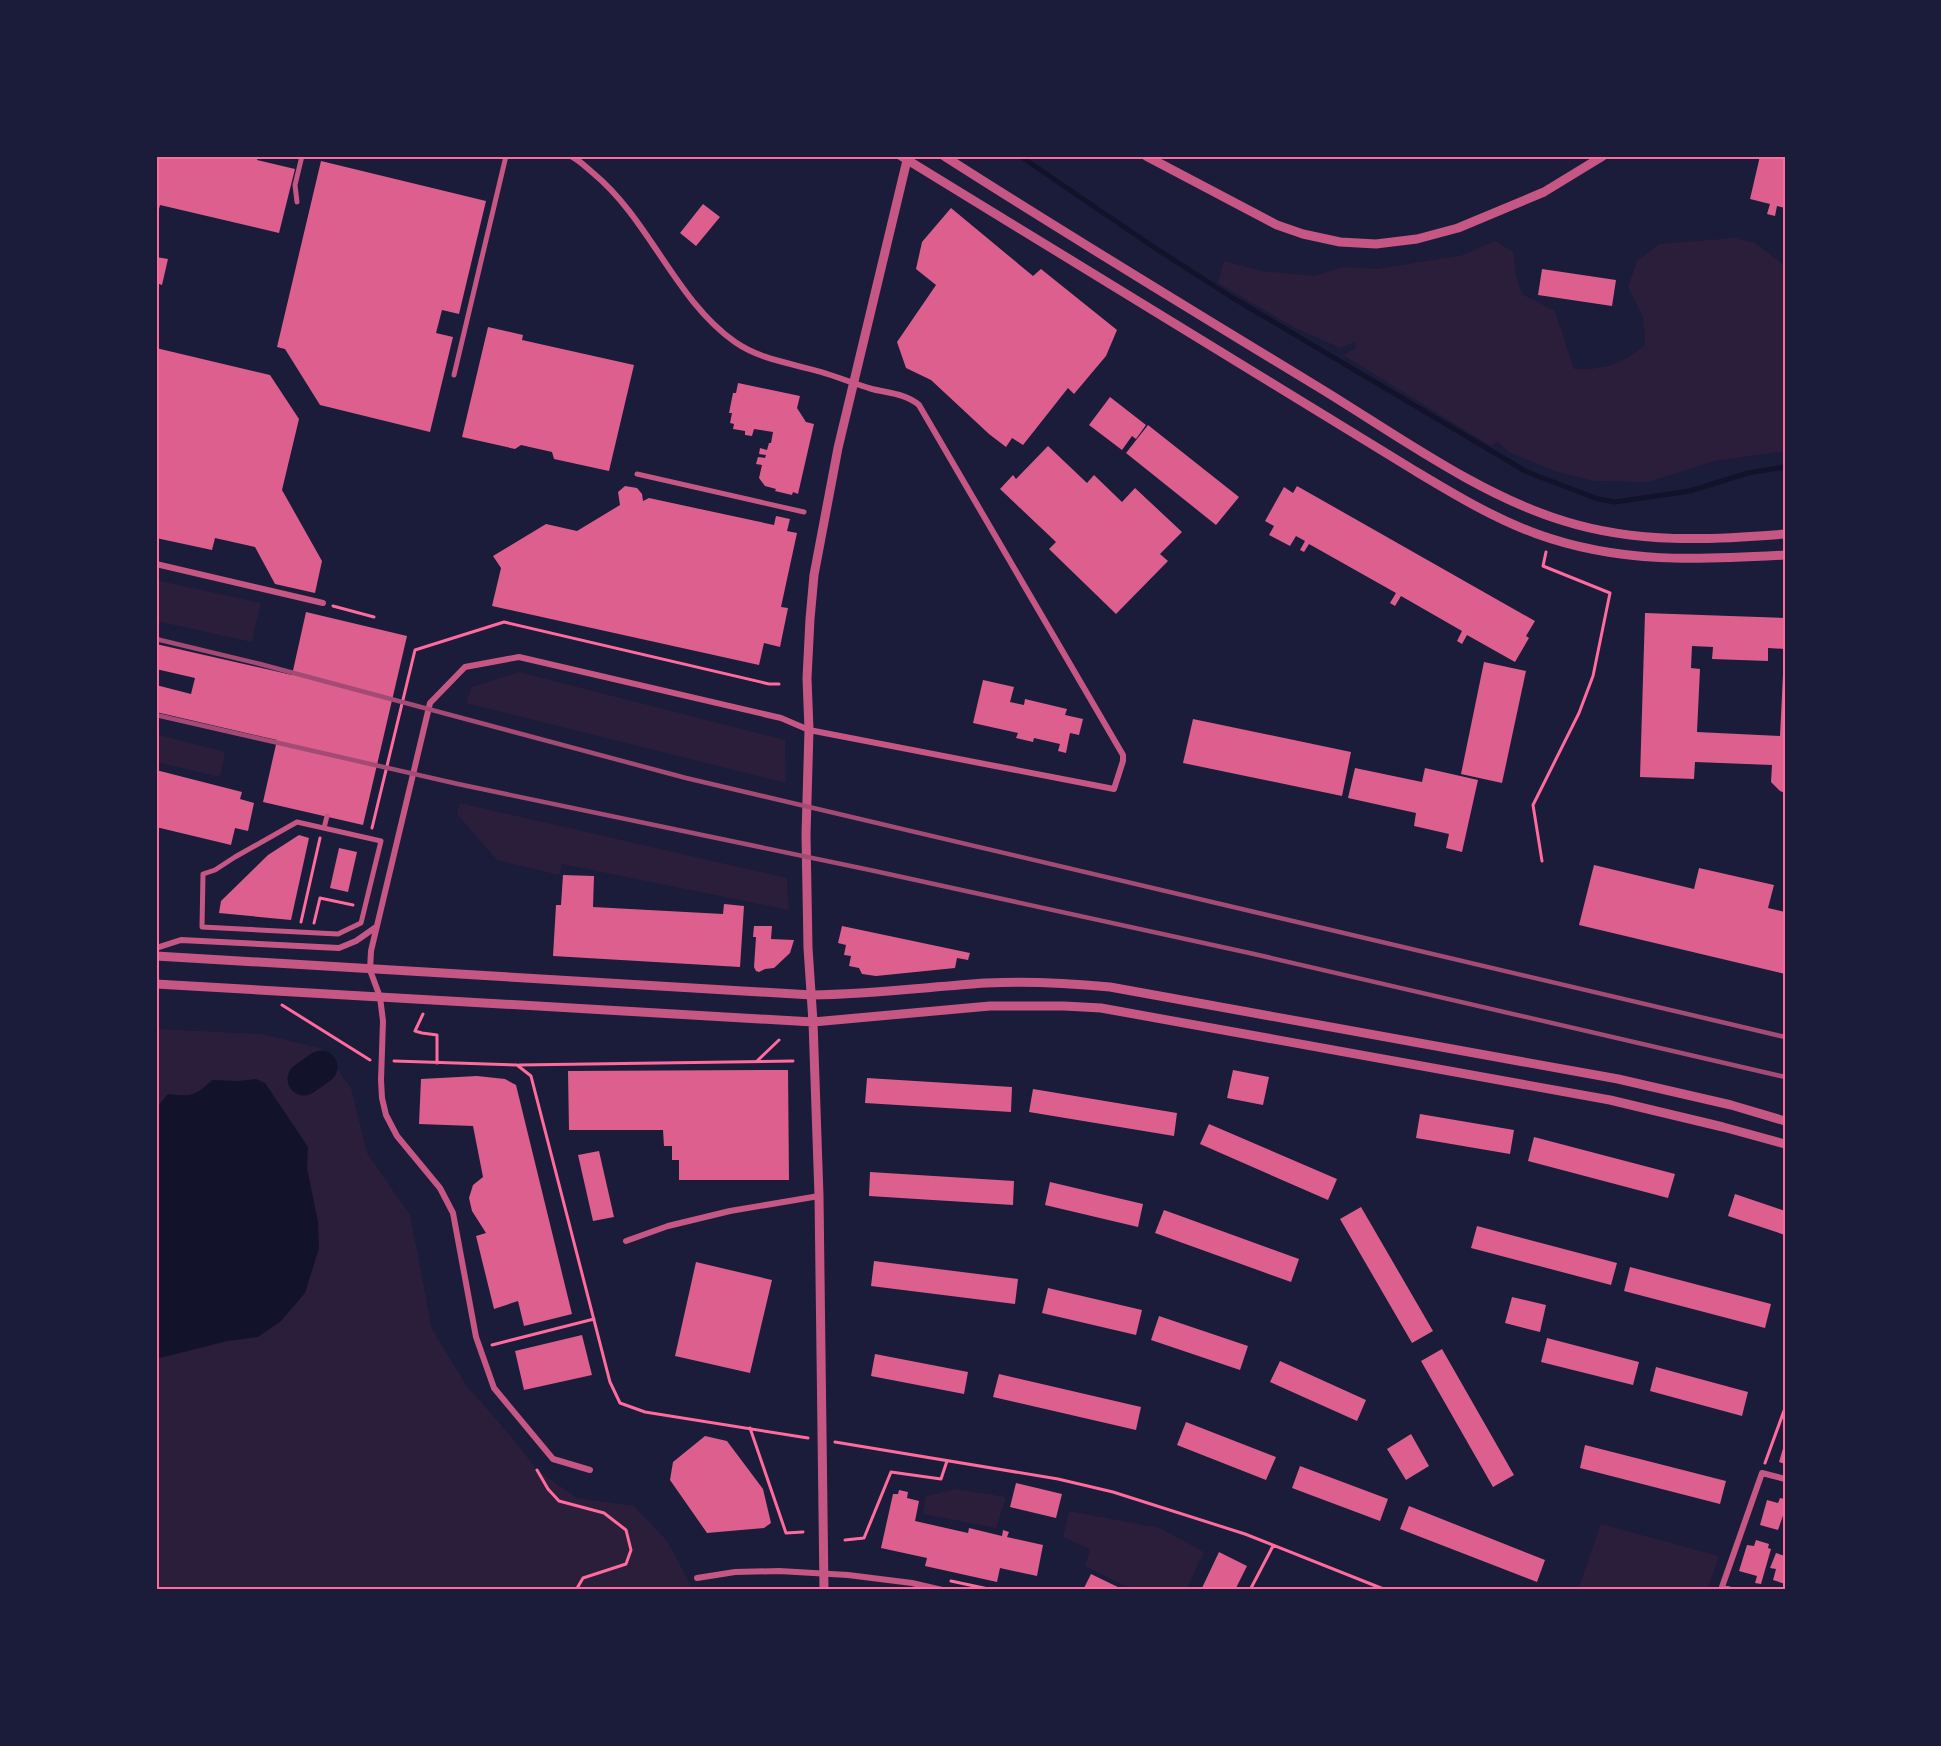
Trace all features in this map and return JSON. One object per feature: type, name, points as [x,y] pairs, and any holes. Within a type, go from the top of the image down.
[{"type":"street","points":[[297,202],[296,185],[302,156]]},
{"type":"street","points":[[454,375],[506,156]]},
{"type":"street","points":[[571,156],[618,196],[681,286],[708,319],[736,343],[770,360],[910,398],[919,405],[1123,755],[1114,789],[809,730],[781,718],[519,657],[465,668],[430,703],[371,951],[370,970],[380,997],[383,1022],[382,1098],[386,1115],[398,1136],[440,1188],[453,1213],[476,1337],[494,1388],[553,1459],[590,1470]]},
{"type":"street","points":[[901,156],[1412,469],[1510,523],[1581,547],[1650,558],[1709,560],[1785,555]]},
{"type":"street","points":[[824,1590],[819,1196],[806,836],[809,745],[807,678],[812,594],[832,479],[853,383],[909,156]]},
{"type":"street","points":[[944,156],[1443,464],[1508,499],[1564,521],[1639,537],[1688,540],[1785,534]]},
{"type":"street","points":[[1146,156],[1276,225],[1340,242],[1376,244],[1417,239],[1458,228],[1544,192],[1603,156]]},
{"type":"street","points":[[637,474],[804,512]]},
{"type":"street","points":[[156,564],[323,603]]},
{"type":"street","points":[[324,828],[327,816]]},
{"type":"street","points":[[297,822],[324,828],[381,841],[362,923],[338,934],[202,927],[203,874],[215,870],[235,856],[297,822]]},
{"type":"street","points":[[156,948],[181,940],[339,948],[356,941],[376,927]]},
{"type":"street","points":[[156,956],[812,995],[856,994],[987,983],[1065,982],[1110,987],[1618,1079],[1785,1121]]},
{"type":"street","points":[[156,984],[813,1022],[990,1006],[1064,1005],[1101,1008],[1610,1100],[1785,1144]]},
{"type":"street","points":[[626,1241],[668,1226],[730,1211],[819,1196]]},
{"type":"street","points":[[1731,1590],[1722,1587],[1762,1473],[1785,1479]]},
{"type":"street","points":[[697,1578],[735,1572],[779,1571],[912,1583],[942,1590]]},
{"type":"path","points":[[1542,861],[1533,805],[1579,713],[1589,686],[1610,593],[1543,566],[1546,552]]},
{"type":"path","points":[[323,603],[374,617]]},
{"type":"path","points":[[382,788],[415,650],[504,622],[769,684],[779,684]]},
{"type":"path","points":[[313,927],[320,898],[353,905]]},
{"type":"path","points":[[423,1014],[415,1030],[437,1035],[437,1063]]},
{"type":"path","points":[[757,1061],[779,1040]]},
{"type":"path","points":[[428,1063],[517,1065],[793,1061]]},
{"type":"path","points":[[517,1065],[531,1076],[610,1382],[620,1403],[645,1412],[760,1430]]},
{"type":"path","points":[[492,1345],[594,1319]]},
{"type":"path","points":[[1762,1473],[1785,1408]]},
{"type":"path","points":[[750,1428],[786,1533],[804,1532]]},
{"type":"path","points":[[884,1450],[1058,1479],[1113,1492],[1245,1534],[1386,1590]]},
{"type":"path","points":[[845,1540],[864,1538],[891,1472],[941,1479],[947,1461]]},
{"type":"path","points":[[537,1470],[548,1490],[559,1502],[604,1513],[626,1530],[631,1550],[626,1564],[583,1578],[576,1590]]},
{"type":"path","points":[[1250,1590],[1274,1546]]},
{"type":"shaded area","points":[[1734,238],[1755,243],[1785,266],[1785,451],[1715,461],[1648,482],[1594,481],[1554,471],[1507,451],[1498,441],[1491,446],[1343,355],[1356,348],[1355,342],[1340,348],[1295,328],[1218,283],[1224,261],[1262,271],[1314,276],[1343,267],[1378,269],[1463,255],[1495,241],[1513,252],[1516,275],[1522,294],[1555,311],[1574,369],[1595,368],[1621,361],[1645,345],[1643,317],[1628,287],[1637,261],[1659,244]]},
{"type":"shaded area","points":[[156,580],[261,603],[252,642],[156,621]]},
{"type":"shaded area","points":[[519,672],[785,740],[786,783],[466,703],[472,687]]},
{"type":"shaded area","points":[[156,734],[225,752],[220,777],[156,762]]},
{"type":"shaded area","points":[[460,803],[787,878],[789,910],[562,864],[559,875],[497,860],[457,814]]},
{"type":"shaded area","points":[[156,1029],[262,1034],[323,1049],[351,1088],[367,1153],[410,1215],[432,1329],[466,1385],[537,1470],[577,1498],[634,1506],[668,1542],[693,1590],[156,1590]]},
{"type":"shaded area","points":[[256,1079],[265,1083],[308,1147],[307,1168],[318,1222],[319,1248],[305,1293],[281,1321],[258,1337],[227,1341],[156,1359],[156,1108],[168,1094],[193,1094],[212,1080]]},
{"type":"shaded area","points":[[956,1489],[1006,1497],[996,1528],[923,1514],[926,1496]]},
{"type":"shaded area","points":[[1069,1511],[1160,1528],[1204,1552],[1186,1590],[1133,1590],[1085,1566],[1090,1549],[1063,1537]]},
{"type":"shaded area","points":[[1601,1524],[1719,1556],[1707,1590],[1578,1590]]},
{"type":"building","points":[[156,156],[258,156],[257,160],[295,169],[279,233],[160,205],[158,213],[156,212]]},
{"type":"building","points":[[1760,156],[1785,156],[1785,208],[1777,206],[1775,216],[1767,214],[1770,204],[1750,199]]},
{"type":"building","points":[[321,161],[486,201],[459,314],[442,310],[436,333],[453,337],[430,432],[320,405],[285,349],[277,347]]},
{"type":"building","points":[[703,204],[720,217],[696,246],[680,233]]},
{"type":"building","points":[[951,208],[1033,276],[1041,269],[1117,330],[1106,356],[1074,394],[1068,388],[1023,445],[1012,438],[1006,447],[931,380],[906,368],[897,342],[936,285],[916,269],[922,242]]},
{"type":"building","points":[[156,257],[168,259],[162,285],[156,283]]},
{"type":"building","points":[[1542,269],[1616,280],[1612,306],[1538,295]]},
{"type":"building","points":[[488,327],[523,335],[522,340],[634,365],[609,471],[554,459],[552,452],[521,445],[515,449],[462,437]]},
{"type":"building","points":[[156,348],[270,375],[299,419],[282,490],[322,561],[315,593],[275,584],[255,547],[215,538],[212,550],[156,538]]},
{"type":"building","points":[[738,383],[800,396],[797,408],[806,422],[814,424],[798,494],[775,491],[776,489],[765,486],[759,478],[762,465],[756,464],[758,457],[765,458],[766,455],[759,454],[760,448],[767,450],[773,432],[754,429],[752,436],[745,435],[745,431],[733,429],[734,424],[730,423],[732,413],[729,413],[733,393],[736,393]]},
{"type":"building","points":[[1110,397],[1146,425],[1136,439],[1132,436],[1122,450],[1089,425]]},
{"type":"building","points":[[1148,425],[1239,497],[1216,525],[1126,453]]},
{"type":"building","points":[[1048,446],[1087,483],[1094,475],[1122,502],[1135,488],[1182,532],[1160,554],[1168,561],[1116,614],[1049,549],[1056,542],[1000,489],[1013,475],[1016,479]]},
{"type":"building","points":[[625,486],[637,488],[642,494],[643,501],[649,498],[774,525],[776,516],[790,519],[787,531],[797,533],[781,607],[788,608],[780,647],[764,643],[759,665],[492,606],[501,568],[493,556],[546,524],[577,531],[620,505],[618,492]]},
{"type":"building","points":[[1297,486],[1535,621],[1526,636],[1529,638],[1515,662],[1467,635],[1462,644],[1457,641],[1462,631],[1401,596],[1395,606],[1390,603],[1396,593],[1309,544],[1304,552],[1300,550],[1305,541],[1296,536],[1290,546],[1269,535],[1274,526],[1265,521],[1284,487],[1293,493]]},
{"type":"building","points":[[306,612],[407,636],[363,825],[263,802],[277,740],[156,712],[156,685],[191,694],[195,678],[156,669],[156,644],[292,675]]},
{"type":"building","points":[[1645,613],[1785,618],[1785,649],[1768,648],[1768,661],[1712,659],[1713,647],[1692,646],[1691,668],[1700,669],[1697,732],[1780,736],[1783,674],[1785,674],[1785,793],[1771,782],[1772,765],[1695,762],[1694,779],[1640,777]]},
{"type":"building","points":[[1484,662],[1526,671],[1502,783],[1461,774]]},
{"type":"building","points":[[983,680],[1014,687],[1010,702],[1024,705],[1025,699],[1067,709],[1065,715],[1083,719],[1079,735],[1070,733],[1066,753],[1058,751],[1060,744],[1034,738],[1033,742],[1016,738],[1018,733],[973,723]]},
{"type":"building","points":[[1193,719],[1351,752],[1342,796],[1183,763]]},
{"type":"building","points":[[1355,768],[1422,782],[1425,768],[1478,780],[1462,852],[1446,848],[1449,834],[1414,826],[1416,813],[1348,798]]},
{"type":"building","points":[[156,770],[242,792],[240,799],[254,803],[248,831],[235,828],[231,845],[156,827]]},
{"type":"building","points":[[299,835],[309,838],[291,920],[219,913],[221,901],[268,855]]},
{"type":"building","points":[[339,848],[357,852],[348,892],[330,888]]},
{"type":"building","points":[[1594,865],[1694,889],[1699,868],[1774,885],[1768,908],[1785,912],[1785,974],[1579,925]]},
{"type":"building","points":[[563,875],[594,876],[593,907],[723,914],[724,904],[744,906],[740,967],[553,956],[556,905],[561,905]]},
{"type":"building","points":[[754,926],[772,926],[771,939],[794,940],[790,953],[774,968],[759,972],[754,967],[756,937],[753,937]]},
{"type":"building","points":[[842,926],[970,953],[968,960],[957,958],[955,968],[876,976],[862,974],[859,968],[849,966],[851,956],[844,955],[846,945],[838,943]]},
{"type":"building","points":[[788,1070],[789,1180],[679,1180],[679,1160],[672,1160],[672,1146],[664,1146],[663,1130],[569,1130],[568,1071]]},
{"type":"building","points":[[1233,1070],[1269,1077],[1263,1105],[1227,1098]]},
{"type":"building","points":[[477,1076],[505,1079],[516,1085],[572,1314],[524,1326],[518,1301],[494,1309],[476,1236],[486,1233],[472,1211],[469,1198],[473,1185],[483,1177],[473,1126],[419,1124],[421,1079]]},
{"type":"building","points":[[867,1078],[1012,1087],[1011,1112],[865,1103]]},
{"type":"building","points":[[1033,1089],[1177,1113],[1174,1136],[1029,1112]]},
{"type":"building","points":[[1420,1114],[1514,1130],[1510,1154],[1416,1138]]},
{"type":"building","points":[[1209,1124],[1337,1179],[1328,1200],[1200,1144]]},
{"type":"building","points":[[1534,1137],[1675,1174],[1668,1198],[1528,1161]]},
{"type":"building","points":[[599,1151],[614,1217],[593,1221],[578,1155]]},
{"type":"building","points":[[870,1172],[1014,1181],[1013,1205],[869,1196]]},
{"type":"building","points":[[1050,1182],[1143,1204],[1138,1227],[1045,1205]]},
{"type":"building","points":[[1735,1194],[1785,1211],[1785,1235],[1728,1216]]},
{"type":"building","points":[[1361,1207],[1433,1331],[1412,1343],[1340,1219]]},
{"type":"building","points":[[1164,1210],[1299,1259],[1291,1282],[1155,1233]]},
{"type":"building","points":[[1477,1226],[1617,1263],[1611,1285],[1471,1248]]},
{"type":"building","points":[[874,1261],[1018,1279],[1015,1304],[871,1286]]},
{"type":"building","points":[[696,1262],[772,1280],[750,1373],[675,1356]]},
{"type":"building","points":[[1630,1267],[1771,1304],[1765,1328],[1624,1291]]},
{"type":"building","points":[[1048,1288],[1142,1310],[1136,1335],[1042,1313]]},
{"type":"building","points":[[1512,1297],[1546,1305],[1540,1332],[1505,1323]]},
{"type":"building","points":[[1159,1316],[1248,1346],[1240,1370],[1151,1340]]},
{"type":"building","points":[[582,1335],[592,1375],[524,1390],[515,1351]]},
{"type":"building","points":[[1547,1338],[1639,1362],[1633,1385],[1541,1362]]},
{"type":"building","points":[[1442,1349],[1514,1475],[1493,1487],[1421,1361]]},
{"type":"building","points":[[875,1354],[968,1372],[964,1394],[871,1376]]},
{"type":"building","points":[[1280,1361],[1366,1400],[1357,1421],[1270,1382]]},
{"type":"building","points":[[1656,1367],[1748,1392],[1742,1416],[1650,1391]]},
{"type":"building","points":[[999,1374],[1141,1407],[1136,1430],[993,1397]]},
{"type":"building","points":[[1186,1422],[1276,1457],[1266,1480],[1177,1445]]},
{"type":"building","points":[[1411,1434],[1429,1466],[1406,1480],[1387,1449]]},
{"type":"building","points":[[705,1436],[727,1441],[763,1489],[771,1523],[764,1528],[707,1533],[670,1480],[673,1462]]},
{"type":"building","points":[[1585,1445],[1726,1481],[1720,1504],[1580,1468]]},
{"type":"building","points":[[1785,1445],[1785,1464],[1779,1462]]},
{"type":"building","points":[[1300,1466],[1388,1499],[1380,1521],[1292,1488]]},
{"type":"building","points":[[1016,1483],[1062,1494],[1056,1518],[1010,1507]]},
{"type":"building","points":[[899,1490],[908,1492],[907,1498],[919,1501],[915,1521],[968,1533],[969,1528],[1002,1536],[1003,1530],[1009,1532],[1007,1537],[1043,1545],[1037,1576],[1000,1568],[997,1582],[925,1566],[927,1558],[881,1548],[893,1494],[898,1494]]},
{"type":"building","points":[[1780,1498],[1785,1499],[1785,1510],[1778,1530],[1760,1525],[1767,1500],[1778,1503]]},
{"type":"building","points":[[1409,1506],[1545,1560],[1537,1582],[1400,1529]]},
{"type":"building","points":[[1756,1540],[1769,1544],[1768,1548],[1771,1549],[1761,1584],[1755,1583],[1757,1576],[1739,1571],[1747,1545],[1754,1546]]},
{"type":"building","points":[[1219,1552],[1247,1566],[1235,1590],[1201,1590]]},
{"type":"building","points":[[1776,1553],[1785,1556],[1785,1584],[1773,1580],[1776,1569],[1770,1568]]},
{"type":"building","points":[[1091,1574],[1124,1590],[1083,1590]]},
{"type":"waterway","points":[[1020,156],[1233,298],[1527,472],[1598,499],[1615,502],[1690,491],[1748,473],[1785,467]]},
{"type":"waterway","points":[[304,1079],[321,1067]]},
{"type":"railway","points":[[156,639],[260,664],[686,778],[1785,1037]]},
{"type":"railway","points":[[156,715],[458,784],[870,870],[1254,954],[1785,1077]]}]
